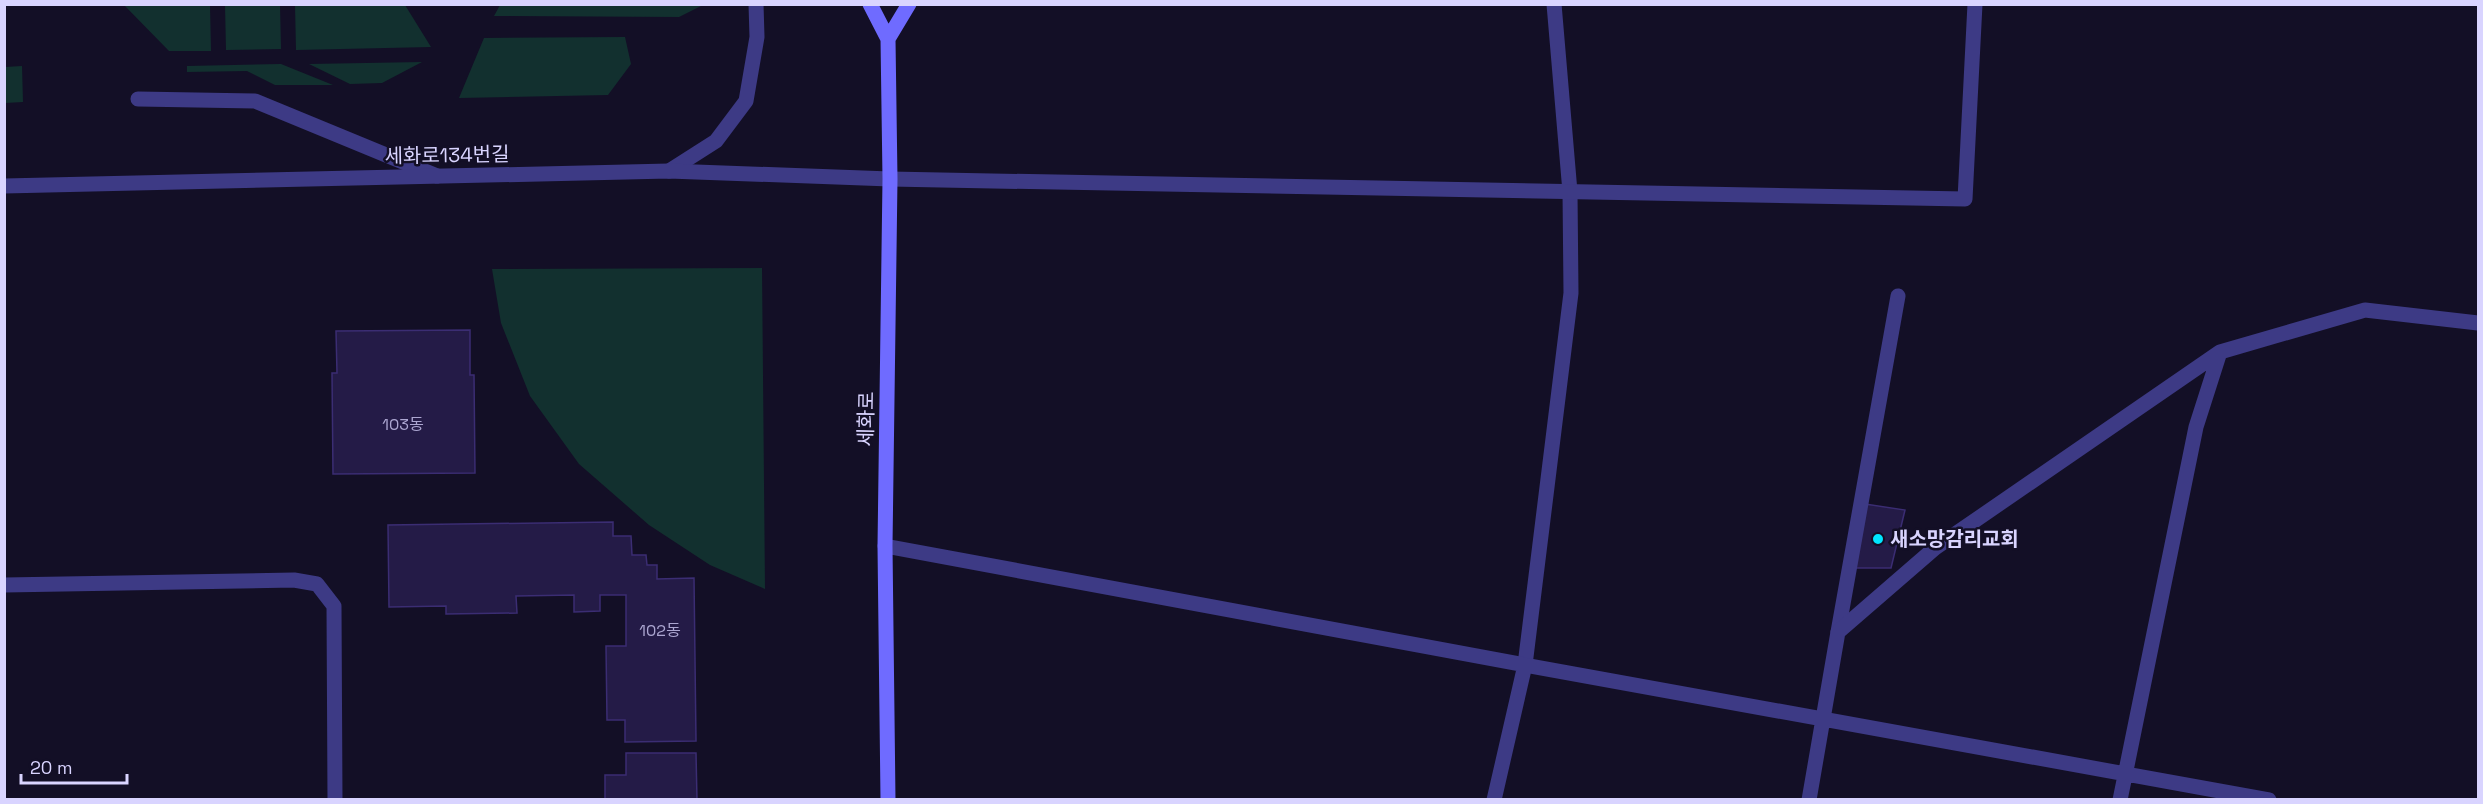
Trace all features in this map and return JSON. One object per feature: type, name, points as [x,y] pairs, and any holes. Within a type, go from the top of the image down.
[{"type":"main road","name":"세화로","points":[[870,4],[888,39],[890,179],[885,546],[888,800]]},
{"type":"main road","points":[[888,39],[909,4]]},
{"type":"street","points":[[669,171],[716,141],[746,101],[757,37],[756,4]]},
{"type":"street","points":[[1494,800],[1525,666],[1571,293],[1570,192],[1554,4]]},
{"type":"street","name":"세화로134번길","points":[[4,186],[669,171],[890,179],[1965,199],[1975,4]]},
{"type":"street","points":[[138,99],[255,101],[437,176]]},
{"type":"street","points":[[1809,800],[1898,296]]},
{"type":"street","points":[[1838,632],[1935,548],[2220,352],[2365,310],[2478,323]]},
{"type":"street","points":[[2120,800],[2196,427],[2220,352]]},
{"type":"street","points":[[885,546],[1525,666],[2269,800]]},
{"type":"street","points":[[4,585],[294,580],[317,584],[334,606],[335,800]]},
{"type":"green space","points":[[703,4],[679,17],[494,16],[500,5]]},
{"type":"green space","points":[[124,5],[210,5],[211,51],[169,51]]},
{"type":"green space","points":[[225,5],[280,5],[281,49],[226,50]]},
{"type":"green space","points":[[295,5],[405,5],[431,47],[296,50]]},
{"type":"green space","points":[[625,37],[631,64],[608,95],[459,98],[484,38]]},
{"type":"green space","points":[[422,62],[382,83],[350,84],[309,64]]},
{"type":"green space","points":[[281,64],[333,85],[275,85],[247,71],[187,72],[187,66]]},
{"type":"green space","points":[[22,66],[23,102],[5,103],[5,67]]},
{"type":"green space","points":[[762,268],[765,589],[710,565],[649,525],[579,464],[530,396],[501,323],[492,269]]},
{"type":"building","points":[[470,330],[470,375],[474,375],[475,473],[333,474],[332,373],[337,373],[336,331]]},
{"type":"building","name":"새소망감리교회","points":[[1865,504],[1905,510],[1891,568],[1854,568]]},
{"type":"building","points":[[613,522],[613,536],[631,536],[632,555],[646,555],[647,565],[657,565],[657,579],[694,578],[696,741],[625,742],[625,720],[607,720],[606,646],[626,646],[626,595],[600,595],[600,611],[574,612],[574,595],[516,596],[517,613],[446,614],[446,606],[389,607],[388,525]]},
{"type":"building","points":[[626,753],[696,753],[697,800],[605,800],[605,775],[626,775]]},
{"type":"place","name":"새소망감리교회","points":[[1878,539]]}]
